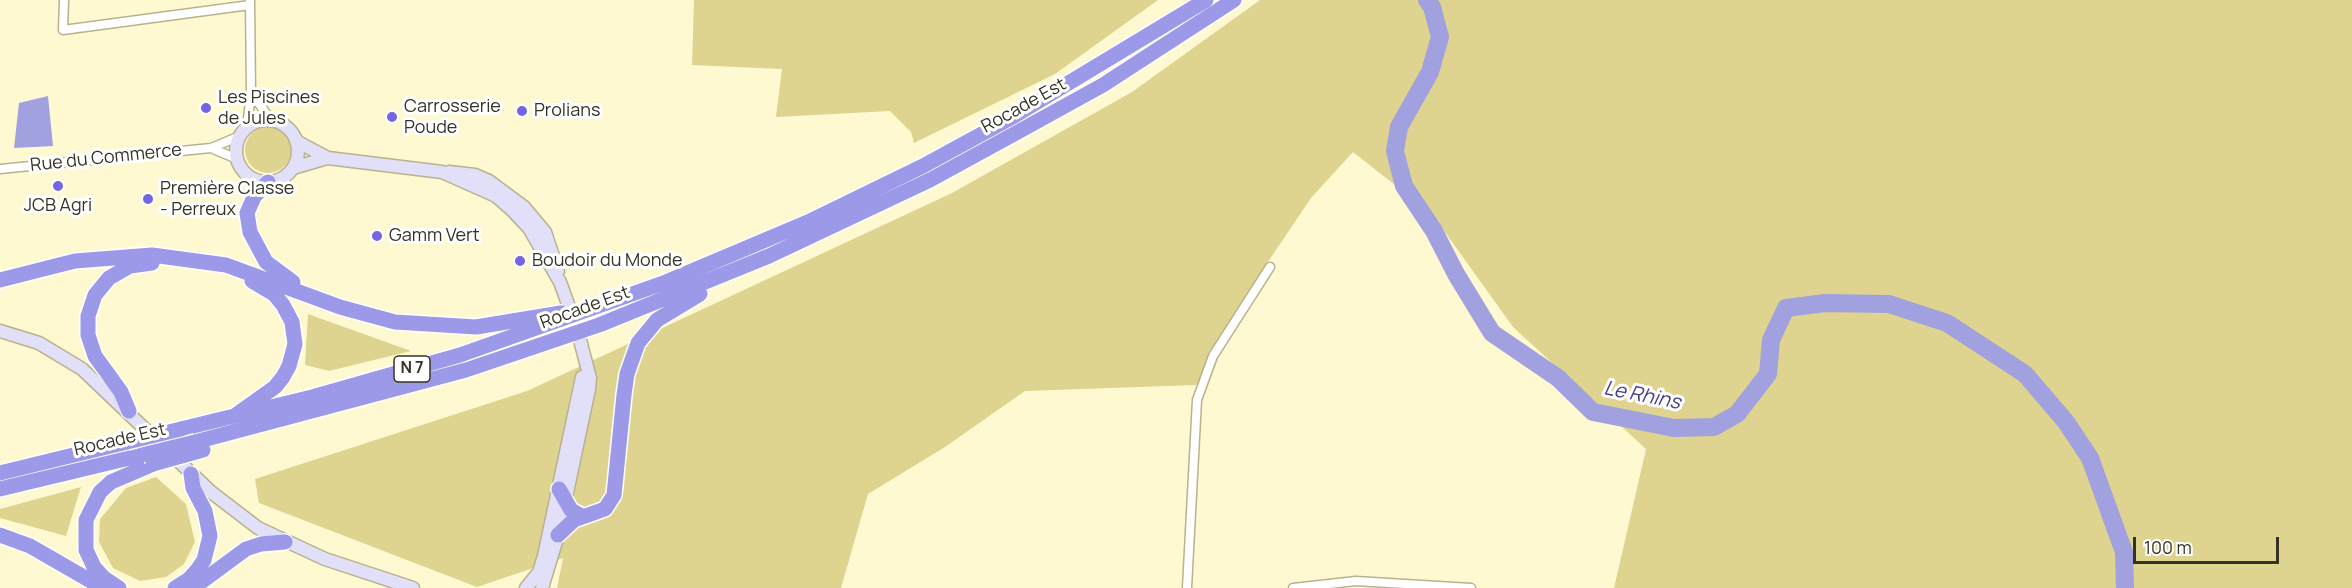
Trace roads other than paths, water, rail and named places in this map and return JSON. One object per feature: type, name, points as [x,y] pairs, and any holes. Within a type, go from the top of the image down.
[{"type":"highway","name":"Rocade Est","points":[[0,473],[234,417],[459,356],[588,312],[808,222],[923,166],[1009,119],[1206,0]]},
{"type":"highway","name":"Rocade Est","points":[[0,489],[148,460],[199,446],[218,437],[466,370],[599,325],[769,256],[930,180],[1103,85],[1234,0]]},
{"type":"highway","points":[[268,182],[254,197],[247,213],[249,232],[266,262],[299,285],[308,296]]},
{"type":"highway","points":[[0,280],[75,261],[152,255],[226,265],[251,272],[308,296],[395,322],[449,327],[500,324],[557,313],[588,312]]},
{"type":"highway","points":[[558,535],[574,520],[605,508],[614,495],[627,375],[633,354],[646,332],[657,320],[684,302],[757,270],[769,256]]},
{"type":"highway","points":[[129,411],[121,392],[102,368],[90,344],[88,316],[95,295],[109,278],[130,266],[162,263],[199,267],[243,277],[274,294],[289,316],[295,344],[284,377],[234,417]]},
{"type":"highway","points":[[119,588],[104,578],[94,567],[85,542],[86,520],[100,492],[148,460]]},
{"type":"highway","points":[[175,588],[189,579],[204,560],[210,536],[205,512],[193,488],[191,474]]},
{"type":"highway","points":[[559,489],[565,503],[582,516]]},
{"type":"highway","points":[[0,535],[39,551],[103,588]]},
{"type":"highway","points":[[194,588],[246,549],[261,544],[285,542]]},
{"type":"street","points":[[64,0],[63,30],[250,3],[251,93],[243,132],[236,147],[237,159]]},
{"type":"street","points":[[251,93],[271,120]]},
{"type":"street","points":[[243,132],[263,120],[271,120],[287,127],[296,141],[298,155],[293,168]]},
{"type":"street","name":"Rue du Commerce","points":[[0,169],[211,147],[243,132]]},
{"type":"street","points":[[296,141],[328,158],[442,172],[463,172],[489,181],[524,207],[545,231],[552,246],[560,282],[568,304]]},
{"type":"street","points":[[211,147],[237,159],[249,176],[268,182],[282,178],[293,168],[328,158]]},
{"type":"street","points":[[1187,588],[1197,400],[1213,356],[1270,267]]},
{"type":"street","points":[[0,330],[39,344],[82,369],[129,411],[191,474],[248,521],[285,542],[325,559],[413,588]]},
{"type":"street","points":[[542,588],[558,535],[589,389],[590,378],[580,340]]},
{"type":"street","points":[[526,588],[539,572],[585,365]]},
{"type":"street","points":[[1293,588],[1356,581],[1471,588]]},
{"type":"water","points":[[48,96],[53,146],[14,148],[19,103]]},
{"type":"waterway","name":"Le Rhins","points":[[1427,0],[1432,7],[1440,37],[1430,72],[1399,127],[1395,151],[1404,186],[1434,231],[1456,274],[1492,333],[1558,378],[1593,412],[1674,428],[1714,427],[1737,414],[1768,374],[1771,340],[1786,308],[1825,303],[1889,304],[1947,323],[2025,374],[2066,422],[2090,458],[2124,552],[2125,588]]},
{"type":"place","name":"Les Piscines de Jules","points":[[206,108]]},
{"type":"place","name":"Prolians","points":[[522,111]]},
{"type":"place","name":"Carrosserie Poude","points":[[392,117]]},
{"type":"place","name":"JCB Agri","points":[[58,186]]},
{"type":"place","name":"Première Classe - Perreux","points":[[148,199]]},
{"type":"place","name":"Gamm Vert","points":[[377,236]]},
{"type":"place","name":"Boudoir du Monde","points":[[520,261]]}]
